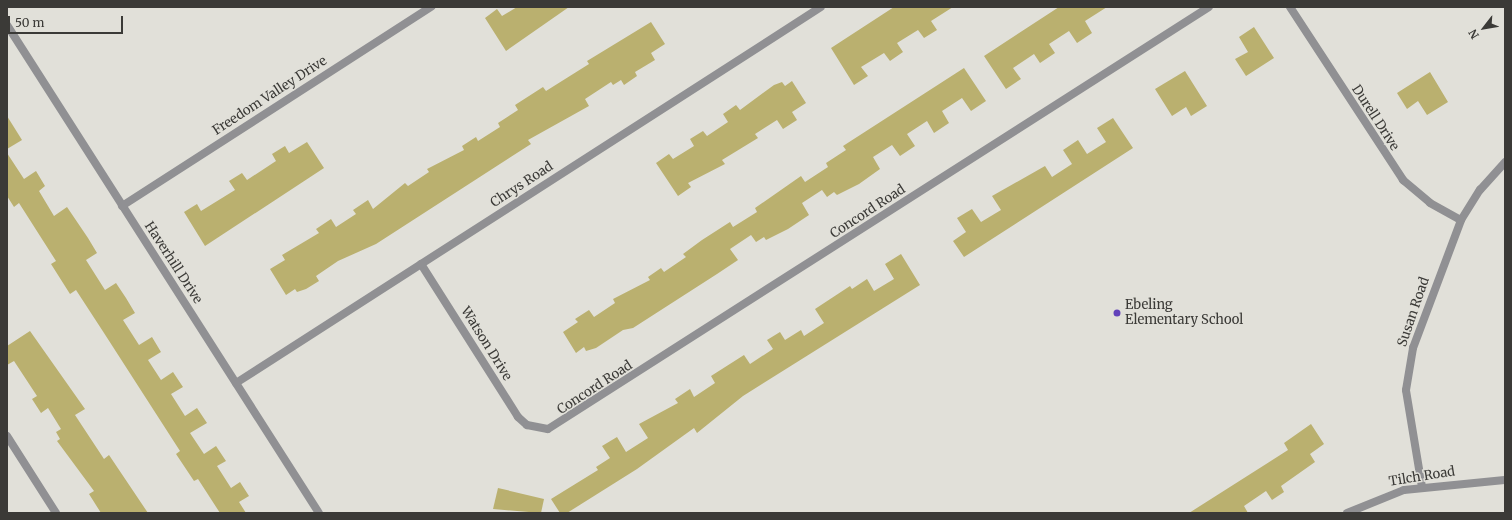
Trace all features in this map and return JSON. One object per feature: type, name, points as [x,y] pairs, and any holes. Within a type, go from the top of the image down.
[{"type":"street","name":"Freedom Valley Drive","points":[[122,206],[431,7]]},
{"type":"street","name":"Chrys Road","points":[[236,383],[821,7]]},
{"type":"street","name":"Concord Road","points":[[537,430],[559,425],[1209,7]]},
{"type":"street","name":"Durell Drive","points":[[1290,7],[1403,180],[1430,203],[1461,220]]},
{"type":"street","name":"Haverhill Drive","points":[[7,25],[319,513]]},
{"type":"street","name":"Susan Road","points":[[1422,487],[1408,413],[1408,371],[1461,220],[1480,190],[1505,162]]},
{"type":"street","name":"Watson Drive","points":[[421,264],[518,417],[537,430]]},
{"type":"street","points":[[7,436],[56,513]]},
{"type":"street","name":"Tilch Road","points":[[1347,513],[1384,496],[1422,487],[1505,480]]},
{"type":"building","points":[[517,7],[569,7],[506,51],[485,18],[497,9],[502,16]]},
{"type":"building","points":[[894,7],[953,7],[931,21],[937,30],[924,38],[918,30],[897,43],[903,52],[890,61],[884,53],[861,67],[868,76],[854,85],[831,48]]},
{"type":"building","points":[[1059,7],[1107,7],[1085,21],[1092,33],[1077,43],[1069,31],[1049,44],[1055,53],[1040,63],[1034,54],[1013,68],[1021,79],[1006,89],[984,56]]},
{"type":"building","points":[[651,22],[665,44],[651,53],[655,60],[635,72],[637,76],[624,85],[621,80],[613,85],[611,82],[585,99],[589,106],[528,140],[531,144],[376,244],[338,261],[316,276],[319,281],[306,289],[297,292],[295,289],[286,295],[270,269],[285,260],[282,255],[319,233],[316,229],[331,219],[336,227],[356,214],[353,210],[368,200],[373,209],[405,183],[408,186],[429,172],[427,169],[464,150],[462,146],[476,137],[478,141],[500,127],[498,123],[518,110],[515,105],[543,87],[546,91],[589,64],[587,61]]},
{"type":"building","points":[[1254,27],[1274,58],[1246,76],[1235,59],[1248,52],[1239,37]]},
{"type":"building","points":[[964,68],[986,101],[971,111],[962,98],[942,111],[949,123],[934,133],[927,121],[907,134],[915,146],[900,156],[892,145],[873,157],[880,169],[859,184],[837,195],[834,192],[827,197],[822,190],[802,203],[809,215],[788,229],[766,240],[764,237],[756,242],[751,235],[730,249],[738,260],[633,328],[623,330],[596,348],[586,351],[584,347],[576,353],[563,332],[578,322],[575,319],[589,310],[594,317],[615,303],[613,299],[650,280],[648,277],[661,268],[664,272],[686,257],[683,254],[702,240],[730,222],[733,227],[757,212],[755,208],[801,176],[805,182],[828,167],[826,163],[846,150],[843,146]]},
{"type":"building","points":[[1185,71],[1207,106],[1191,116],[1186,107],[1172,116],[1155,89]]},
{"type":"building","points":[[1430,72],[1448,102],[1427,115],[1418,101],[1407,109],[1397,93]]},
{"type":"building","points":[[792,81],[806,103],[792,112],[797,120],[783,129],[777,120],[755,134],[758,138],[722,160],[725,164],[688,183],[691,187],[678,196],[656,163],[669,154],[673,159],[694,146],[690,139],[703,131],[707,136],[728,122],[723,114],[736,105],[740,110],[774,85],[782,82],[785,86]]},
{"type":"building","points":[[7,116],[22,140],[7,149]]},
{"type":"building","points":[[1113,118],[1133,148],[964,257],[953,241],[966,232],[957,218],[972,209],[981,222],[1001,210],[992,196],[1045,166],[1052,177],[1072,164],[1063,150],[1078,140],[1087,154],[1106,142],[1097,128]]},
{"type":"building","points":[[307,142],[324,168],[205,246],[184,212],[197,204],[201,211],[235,190],[229,181],[242,173],[247,180],[276,161],[272,154],[285,146],[289,153]]},
{"type":"building","points":[[7,153],[24,179],[36,171],[45,186],[39,191],[54,216],[67,207],[88,238],[97,253],[86,260],[105,290],[116,283],[126,298],[135,313],[123,320],[139,345],[152,337],[161,352],[148,360],[161,380],[173,372],[183,387],[171,394],[185,416],[197,408],[207,423],[190,433],[204,454],[216,446],[226,461],[217,466],[231,488],[240,482],[249,496],[239,502],[246,513],[220,513],[198,479],[194,481],[176,454],[180,451],[76,290],[70,294],[51,264],[56,261],[19,203],[14,207],[7,196]]},
{"type":"building","points":[[901,254],[920,285],[743,396],[697,433],[694,428],[637,469],[567,513],[560,513],[551,499],[598,470],[596,467],[610,458],[602,446],[617,437],[626,452],[648,438],[639,424],[678,403],[675,399],[690,389],[694,397],[715,383],[711,376],[744,355],[750,364],[773,349],[767,340],[780,332],[785,340],[801,330],[804,336],[824,323],[815,309],[850,286],[852,289],[867,279],[874,291],[894,279],[885,264]]},
{"type":"building","points":[[30,331],[85,409],[75,415],[104,459],[109,455],[148,513],[101,513],[89,494],[94,491],[57,441],[60,439],[56,432],[61,429],[48,408],[41,413],[32,399],[37,396],[14,361],[7,365],[7,346]]},
{"type":"building","points":[[1311,424],[1324,444],[1310,454],[1315,462],[1281,486],[1284,492],[1272,500],[1266,491],[1244,506],[1248,513],[1189,513],[1288,450],[1284,443]]},
{"type":"building","points":[[498,488],[544,499],[541,513],[493,509]]},
{"type":"place","name":"Ebeling Elementary School","points":[[1117,313]]}]
